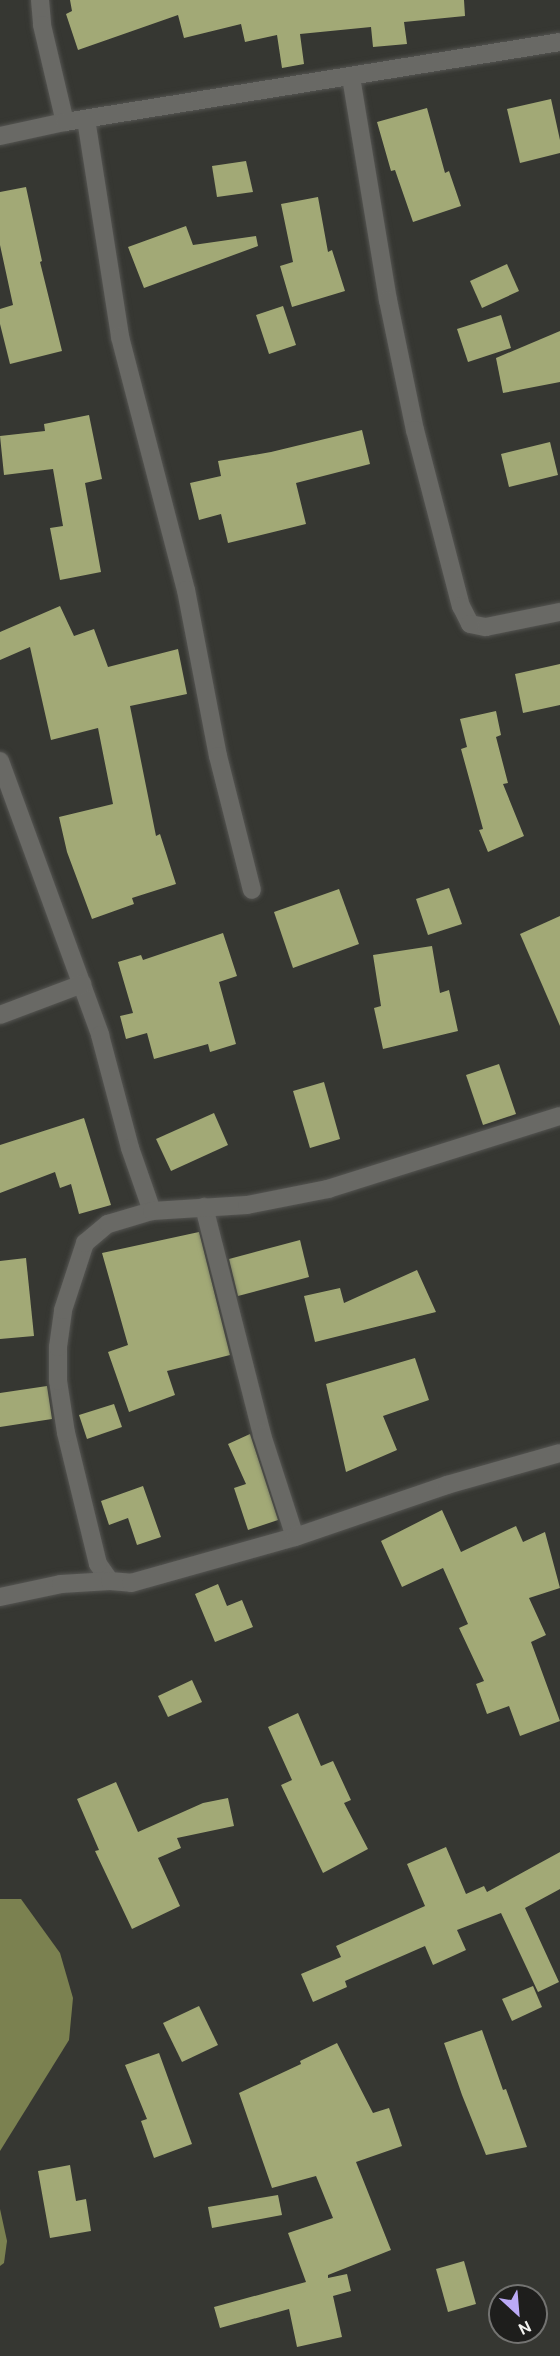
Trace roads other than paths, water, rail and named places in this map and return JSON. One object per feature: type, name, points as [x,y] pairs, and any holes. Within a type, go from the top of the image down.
[{"type":"street","points":[[40,0],[42,25],[65,122]]},
{"type":"street","points":[[0,136],[65,122],[560,42]]},
{"type":"street","points":[[351,77],[388,300],[414,430],[461,606],[470,624],[486,627],[560,612]]},
{"type":"street","points":[[86,119],[120,337],[186,590],[218,756],[252,890]]},
{"type":"street","points":[[0,761],[100,1035],[130,1148],[152,1211]]},
{"type":"street","points":[[0,1015],[82,984]]},
{"type":"street","points":[[110,1581],[98,1564],[66,1433],[58,1382],[58,1347],[63,1310],[85,1243],[108,1224],[152,1211],[247,1205],[328,1189],[560,1116]]},
{"type":"street","points":[[204,1207],[262,1435],[295,1537]]},
{"type":"street","points":[[0,1597],[61,1584],[110,1581],[131,1583],[295,1537],[447,1485],[560,1453]]}]
